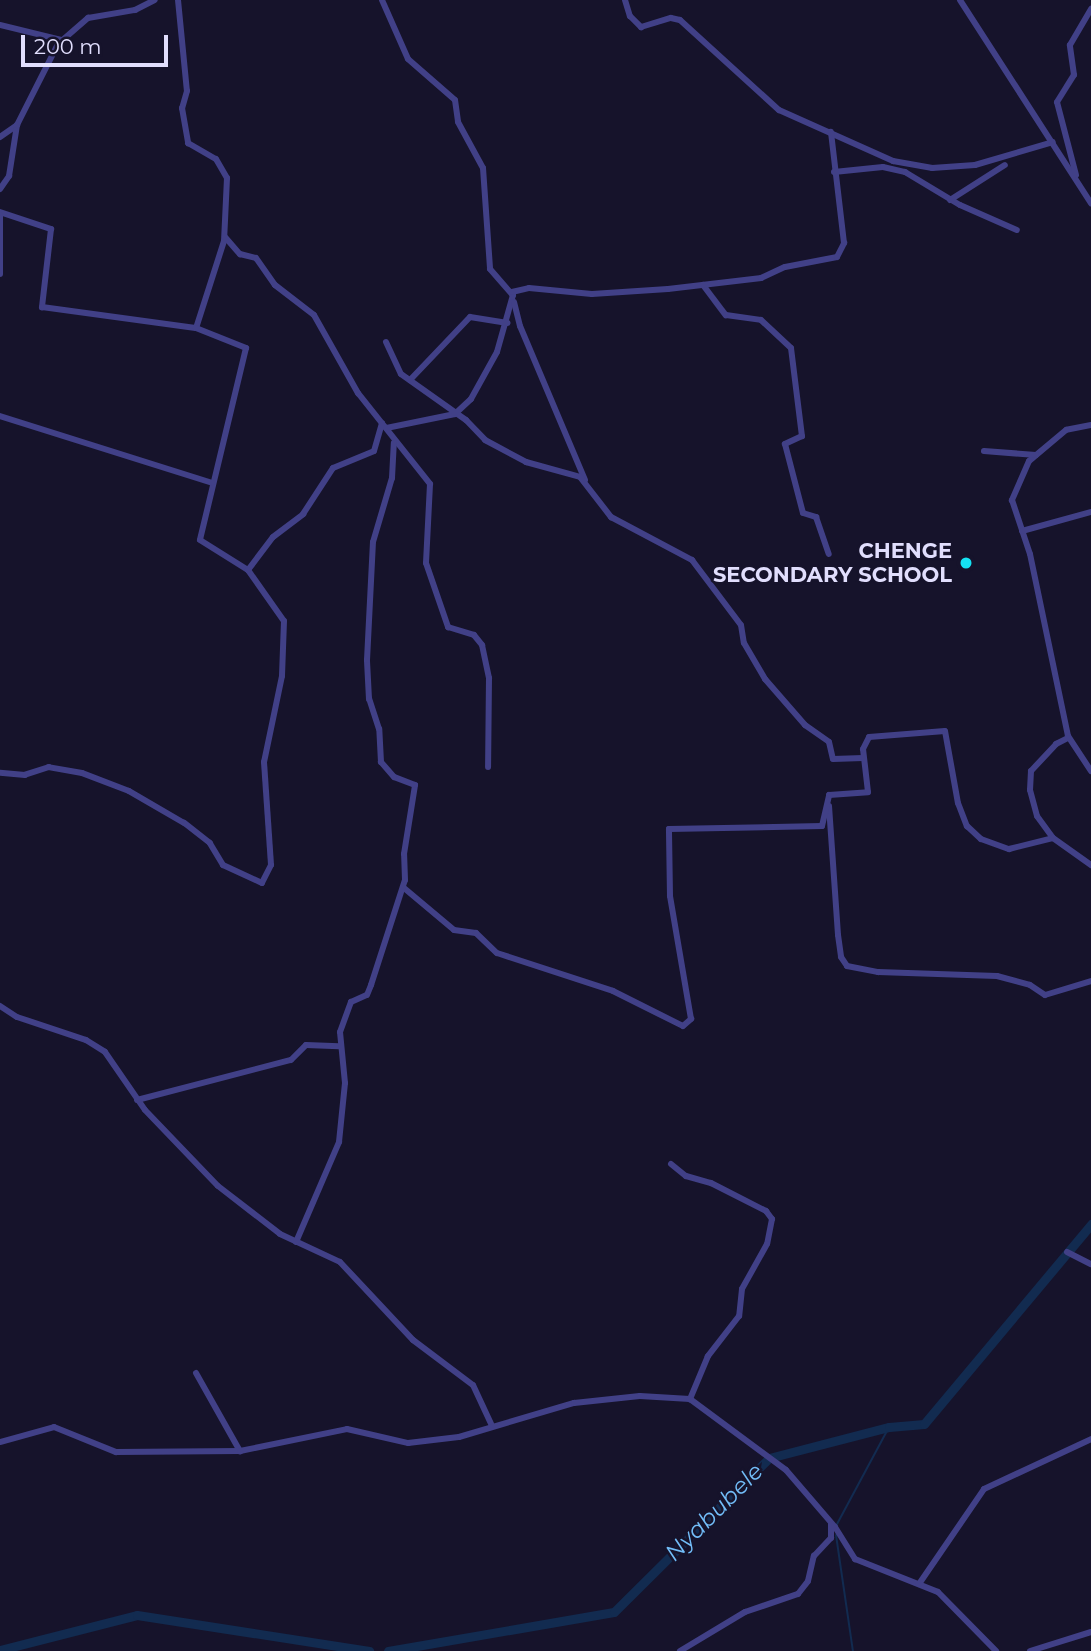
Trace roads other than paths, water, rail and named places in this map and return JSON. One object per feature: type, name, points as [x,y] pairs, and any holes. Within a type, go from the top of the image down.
[{"type":"street","points":[[0,189],[9,176],[17,125],[62,40],[92,16],[135,10],[155,0]]},
{"type":"street","points":[[178,0],[187,91],[182,108],[188,143],[216,159],[226,175],[225,237],[195,328]]},
{"type":"street","points":[[382,0],[408,59],[455,100],[458,122],[483,168],[490,269],[513,295],[520,326],[586,481],[611,517],[680,552],[701,569],[741,625],[744,643],[765,679],[805,725],[829,742],[833,759],[863,758]]},
{"type":"street","points":[[625,0],[630,16],[641,27],[667,18],[680,20],[779,110],[893,161],[932,167],[1004,160],[1053,142]]},
{"type":"street","points":[[960,0],[1091,203]]},
{"type":"street","points":[[1079,186],[1057,102],[1074,76],[1070,44],[1091,9]]},
{"type":"street","points":[[0,25],[62,40]]},
{"type":"street","points":[[0,136],[17,125]]},
{"type":"street","points":[[513,295],[529,288],[592,294],[761,278],[785,267],[841,254],[844,243],[831,132]]},
{"type":"street","points":[[950,200],[1005,165]]},
{"type":"street","points":[[834,172],[896,169],[917,176],[950,200],[1017,230]]},
{"type":"street","points":[[0,274],[0,214],[51,229],[42,307],[195,328],[241,343],[246,351],[200,540],[248,570],[275,602],[285,635],[264,762],[274,851],[262,883],[223,865],[211,843],[184,823],[110,783],[60,767],[19,775],[0,773]]},
{"type":"street","points":[[225,237],[240,254],[256,258],[275,285],[314,315],[348,377],[394,443],[430,484],[426,563],[445,622],[452,631],[478,637],[482,645],[490,688],[488,766]]},
{"type":"street","points":[[703,285],[726,315],[761,320],[791,348],[802,436],[785,444],[803,515],[816,517],[829,554]]},
{"type":"street","points":[[384,426],[455,414],[471,399],[508,323],[513,295]]},
{"type":"street","points":[[410,380],[470,317],[508,323]]},
{"type":"street","points":[[386,342],[394,365],[485,440],[526,462],[586,481]]},
{"type":"street","points":[[0,416],[212,482]]},
{"type":"street","points":[[1091,425],[1066,430],[1036,455],[1023,469],[1012,500],[1022,531],[1068,736],[1091,771]]},
{"type":"street","points":[[248,570],[273,537],[303,513],[333,468],[374,451],[384,426]]},
{"type":"street","points":[[296,1242],[339,1142],[345,1083],[339,1046],[351,1002],[367,995],[404,888],[404,854],[415,785],[394,777],[381,762],[368,694],[367,660],[373,542],[393,478],[394,443]]},
{"type":"street","points":[[984,451],[1036,455]]},
{"type":"street","points":[[1022,531],[1091,512]]},
{"type":"street","points":[[404,888],[454,930],[476,933],[497,953],[613,991],[683,1026],[691,1019],[670,896],[669,829],[818,827],[824,824],[828,797],[834,793],[868,792],[863,758],[869,737],[945,731],[958,803],[967,826],[981,839],[1009,849],[1053,838]]},
{"type":"street","points":[[1068,736],[1031,771],[1030,790],[1037,816],[1053,838],[1091,865]]},
{"type":"street","points":[[828,797],[838,935],[841,957],[847,966],[878,972],[997,976],[1030,985],[1045,995],[1091,981]]},
{"type":"street","points":[[0,1006],[17,1017],[86,1040],[105,1052],[137,1100],[218,1186],[296,1242],[340,1262],[412,1340],[462,1374],[478,1390],[492,1426]]},
{"type":"street","points":[[137,1100],[291,1060],[306,1045],[339,1046]]},
{"type":"street","points":[[671,1164],[686,1177],[711,1183],[766,1211],[772,1219],[763,1253],[742,1289],[739,1316],[708,1356],[690,1399]]},
{"type":"street","points":[[1067,1252],[1091,1264]]},
{"type":"street","points":[[196,1373],[240,1451]]},
{"type":"street","points":[[0,1442],[54,1427],[116,1452],[240,1451],[348,1429],[408,1443],[459,1437],[534,1411],[616,1397],[690,1399],[786,1470],[831,1522],[855,1559],[945,1597],[996,1651]]},
{"type":"street","points":[[919,1584],[984,1489],[1091,1439]]},
{"type":"street","points":[[680,1651],[745,1612],[798,1594],[808,1581],[814,1556],[831,1538],[831,1522]]},
{"type":"street","points":[[1030,1651],[1051,1648],[1091,1632]]},
{"type":"waterway","name":"Nyabubele","points":[[388,1651],[614,1612],[769,1458],[889,1427],[924,1424],[1091,1224]]},
{"type":"waterway","points":[[836,1526],[889,1427]]},
{"type":"waterway","points":[[836,1535],[853,1651]]},
{"type":"waterway","name":"Nyabubele","points":[[0,1650],[137,1615],[369,1651]]},
{"type":"place","name":"CHENGE SECONDARY SCHOOL","points":[[966,563]]}]
